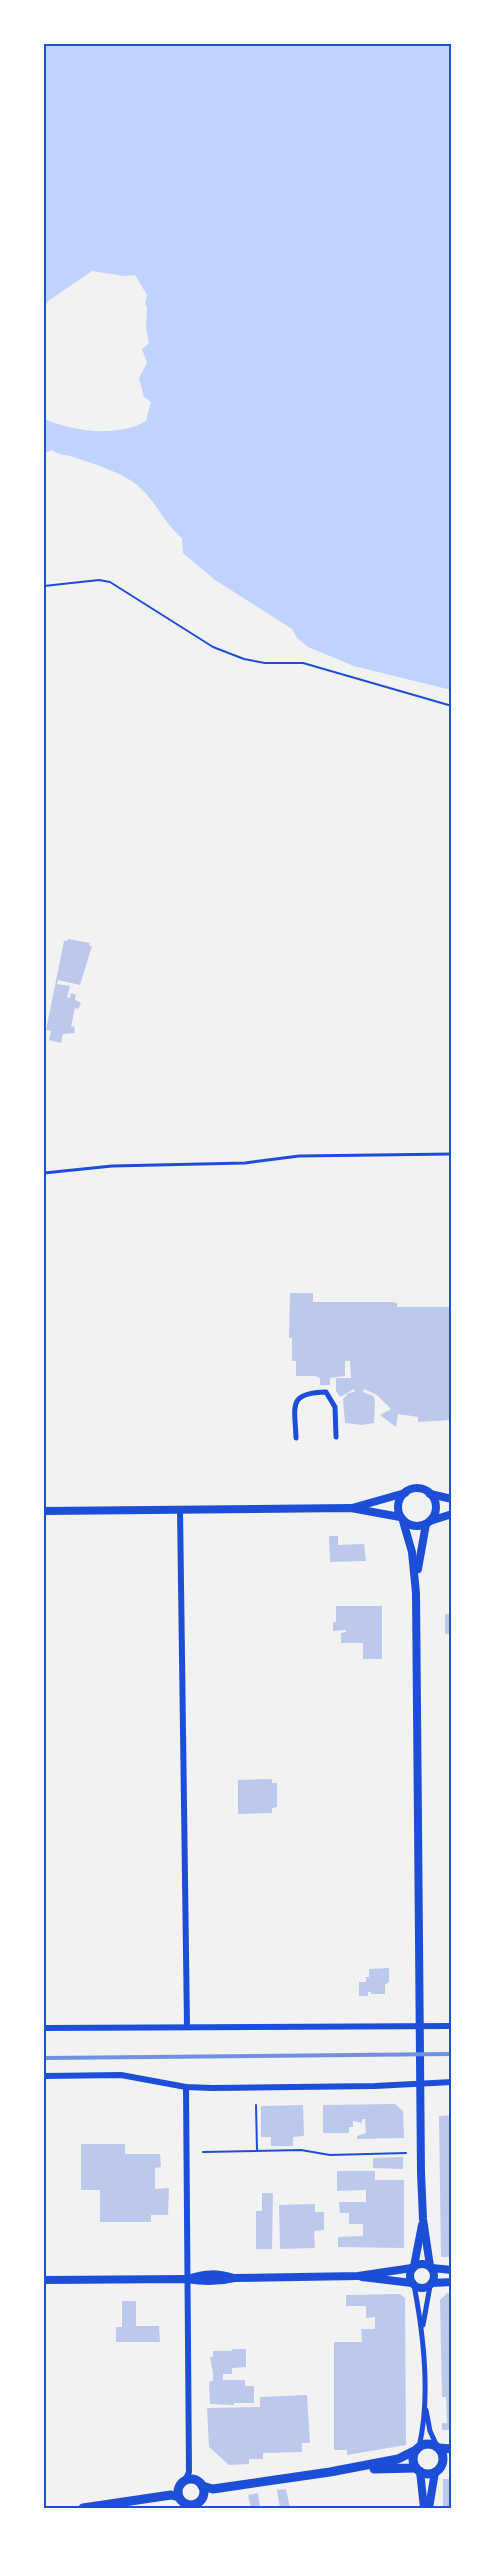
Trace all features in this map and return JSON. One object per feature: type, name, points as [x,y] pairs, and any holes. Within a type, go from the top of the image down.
[{"type":"main road","points":[[83,2508],[330,2472],[398,2459],[426,2444],[452,2449]]},
{"type":"main road","points":[[437,2471],[443,2459],[438,2447]]},
{"type":"main road","points":[[418,2449],[413,2459],[418,2470]]},
{"type":"main road","points":[[330,2472],[398,2467],[427,2474],[452,2465]]},
{"type":"street","points":[[297,1438],[295,1409],[298,1399],[306,1393],[326,1392],[335,1407],[336,1437]]},
{"type":"street","points":[[351,1508],[415,1489],[452,1499]]},
{"type":"street","points":[[405,1493],[398,1507],[412,1552],[416,1593],[423,2219],[431,2267],[435,2276],[422,2330]]},
{"type":"street","points":[[416,1593],[420,1549],[428,1522],[434,1516],[435,1504],[430,1494]]},
{"type":"street","points":[[44,1510],[351,1508],[402,1519],[412,1526],[452,1514]]},
{"type":"street","points":[[180,1509],[187,2026]]},
{"type":"street","points":[[44,2028],[452,2026]]},
{"type":"street","points":[[44,2076],[121,2076],[186,2086],[375,2086],[452,2082]]},
{"type":"street","points":[[186,2086],[188,2493]]},
{"type":"street","points":[[418,2449],[424,2396],[422,2330],[410,2276],[423,2219]]},
{"type":"street","points":[[44,2280],[187,2279],[210,2274],[234,2278],[357,2276],[424,2264],[452,2270]]},
{"type":"street","points":[[357,2276],[413,2284],[423,2288],[452,2282]]},
{"type":"street","points":[[424,2396],[429,2424],[438,2447]]},
{"type":"street","points":[[418,2470],[424,2508]]},
{"type":"street","points":[[429,2508],[437,2471]]},
{"type":"lane","points":[[44,1173],[112,1166],[245,1163],[299,1156],[452,1154]]},
{"type":"path","points":[[44,586],[99,580],[110,582],[183,630],[213,647],[244,659],[303,663],[452,706]]},
{"type":"path","points":[[256,2105],[256,2150]]},
{"type":"path","points":[[203,2152],[301,2150],[330,2156],[406,2153]]},
{"type":"water","points":[[44,44],[451,44],[451,690],[354,666],[308,647],[297,638],[292,629],[215,580],[183,553],[182,538],[169,525],[147,495],[133,482],[104,468],[52,450],[44,454],[44,419],[68,427],[95,431],[122,430],[146,421],[151,402],[144,397],[139,378],[147,363],[142,349],[149,343],[146,328],[147,295],[135,275],[124,276],[92,271],[48,301],[44,308]]},
{"type":"building","points":[[68,939],[90,943],[89,946],[92,946],[80,985],[58,980],[57,984],[70,986],[67,997],[70,998],[71,993],[76,995],[75,1000],[81,1003],[78,1009],[75,1008],[71,1027],[74,1026],[75,1033],[63,1034],[61,1043],[49,1040],[51,1031],[46,1030],[64,941]]},
{"type":"building","points":[[290,1293],[313,1293],[313,1302],[393,1302],[397,1303],[397,1307],[452,1307],[452,1420],[418,1422],[418,1417],[398,1414],[396,1427],[380,1415],[391,1409],[377,1395],[364,1389],[363,1392],[373,1396],[375,1400],[374,1423],[362,1425],[345,1423],[343,1399],[348,1393],[355,1392],[354,1389],[340,1397],[336,1391],[336,1378],[351,1378],[350,1361],[345,1361],[345,1376],[330,1378],[330,1385],[320,1385],[320,1378],[315,1376],[296,1376],[296,1361],[292,1361],[292,1338],[289,1338]]},
{"type":"building","points":[[329,1536],[338,1536],[338,1545],[364,1544],[366,1561],[330,1562]]},
{"type":"building","points":[[336,1606],[382,1606],[382,1659],[363,1659],[363,1643],[341,1643],[341,1633],[346,1630],[333,1631],[333,1622],[336,1622]]},
{"type":"building","points":[[445,1614],[452,1614],[452,1634],[445,1634]]},
{"type":"building","points":[[272,1779],[272,1783],[277,1783],[277,1807],[272,1808],[272,1813],[238,1814],[238,1780]]},
{"type":"building","points":[[389,1968],[389,1982],[385,1985],[385,1994],[368,1992],[368,1996],[359,1996],[359,1982],[366,1982],[369,1969]]},
{"type":"building","points":[[395,2104],[403,2111],[404,2138],[357,2139],[357,2136],[366,2133],[365,2119],[362,2119],[362,2123],[353,2121],[353,2127],[349,2127],[349,2133],[323,2133],[323,2105]]},
{"type":"building","points":[[303,2105],[304,2136],[293,2137],[293,2146],[271,2146],[271,2137],[261,2137],[261,2106]]},
{"type":"building","points":[[452,2115],[452,2257],[441,2257],[439,2116]]},
{"type":"building","points":[[81,2144],[125,2144],[125,2154],[160,2154],[161,2167],[155,2168],[155,2189],[169,2188],[168,2215],[151,2215],[151,2222],[100,2222],[100,2190],[81,2190]]},
{"type":"building","points":[[403,2157],[403,2169],[373,2168],[373,2158]]},
{"type":"building","points":[[337,2171],[375,2171],[375,2180],[404,2180],[404,2248],[338,2247],[338,2237],[363,2236],[363,2224],[349,2224],[349,2213],[340,2213],[339,2202],[366,2202],[366,2190],[337,2191]]},
{"type":"building","points":[[262,2193],[273,2193],[272,2249],[256,2249],[256,2211],[262,2211]]},
{"type":"building","points":[[315,2204],[315,2212],[324,2212],[324,2230],[314,2231],[315,2248],[280,2249],[279,2205]]},
{"type":"building","points":[[447,2293],[452,2293],[452,2430],[442,2430],[442,2423],[447,2423],[446,2397],[442,2397],[440,2300]]},
{"type":"building","points":[[400,2294],[405,2298],[406,2445],[347,2455],[347,2450],[334,2450],[334,2342],[362,2342],[361,2329],[375,2329],[375,2317],[366,2318],[366,2306],[346,2306],[346,2295]]},
{"type":"building","points":[[122,2301],[136,2301],[136,2326],[159,2326],[160,2342],[116,2342],[116,2327],[122,2327]]},
{"type":"building","points":[[232,2349],[246,2349],[246,2367],[232,2368],[232,2374],[223,2374],[223,2380],[245,2380],[245,2386],[254,2386],[254,2403],[210,2404],[209,2385],[210,2381],[213,2381],[213,2373],[210,2357],[213,2357],[213,2351],[232,2351]]},
{"type":"building","points":[[307,2395],[310,2443],[302,2443],[302,2452],[263,2453],[263,2459],[249,2459],[249,2464],[229,2465],[209,2447],[207,2408],[260,2407],[260,2397]]},
{"type":"building","points":[[443,2479],[452,2479],[452,2508],[443,2508]]},
{"type":"building","points":[[286,2489],[290,2508],[280,2508],[277,2490]]},
{"type":"building","points":[[258,2493],[260,2508],[251,2508],[248,2495]]},
{"type":"railway","points":[[44,2058],[452,2054]]}]
